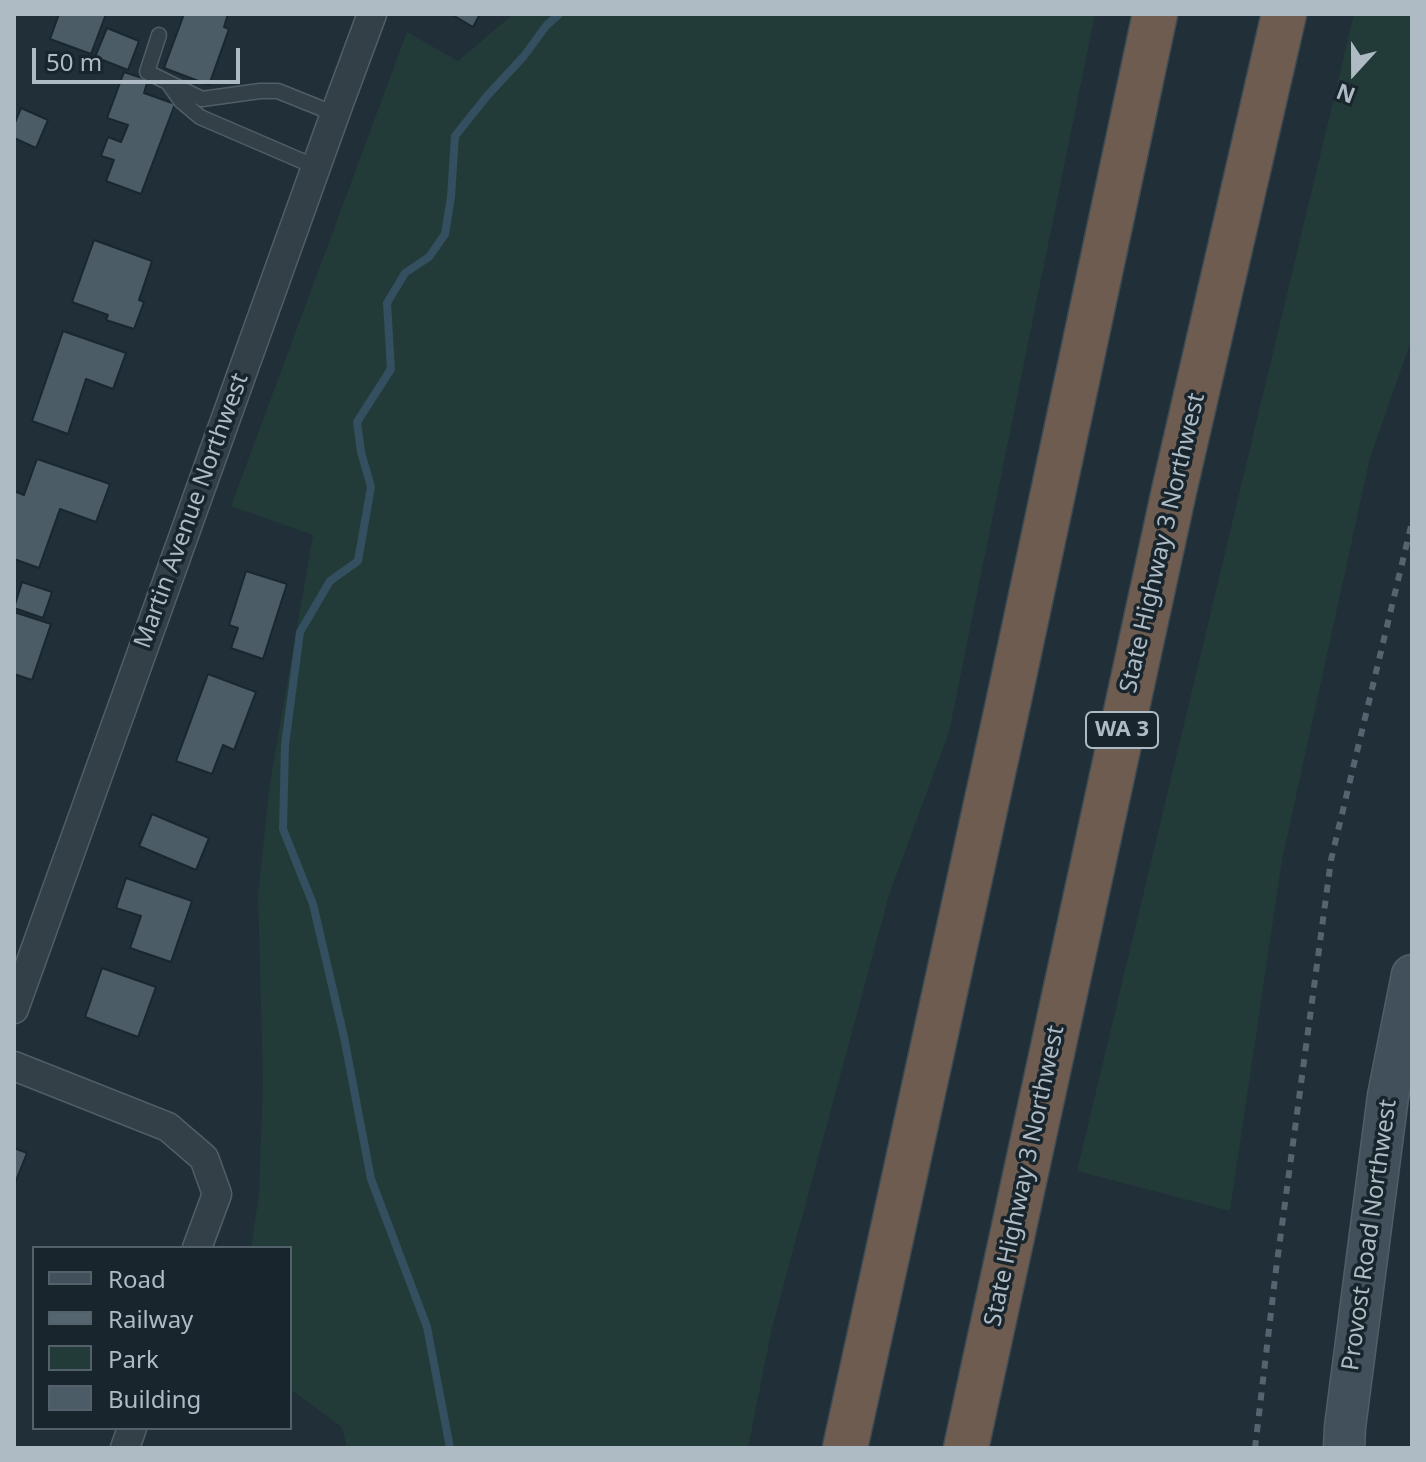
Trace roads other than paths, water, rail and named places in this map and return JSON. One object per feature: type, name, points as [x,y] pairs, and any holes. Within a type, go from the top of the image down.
[{"type":"highway","points":[[845,1448],[1155,14]]},
{"type":"highway","name":"State Highway 3 Northwest","points":[[966,1448],[1174,491],[1284,14]]},
{"type":"street","name":"Martin Avenue Northwest","points":[[14,1009],[372,14]]},
{"type":"street","name":"Provost Road Northwest","points":[[1344,1448],[1388,1096],[1412,975]]},
{"type":"street","points":[[14,1066],[168,1127],[204,1158],[217,1194],[198,1246]]},
{"type":"lane","points":[[159,35],[147,72],[202,99],[278,91],[335,114]]},
{"type":"lane","points":[[167,82],[181,101],[200,117],[316,167]]},
{"type":"waterway","points":[[450,1448],[427,1327],[371,1179],[344,1037],[313,904],[283,829],[285,745],[300,632],[330,581],[358,561],[371,487],[361,452],[357,422],[391,369],[387,303],[405,273],[429,257],[445,234],[455,136],[559,14]]},
{"type":"railway","points":[[1255,1448],[1331,860],[1412,522]]}]
